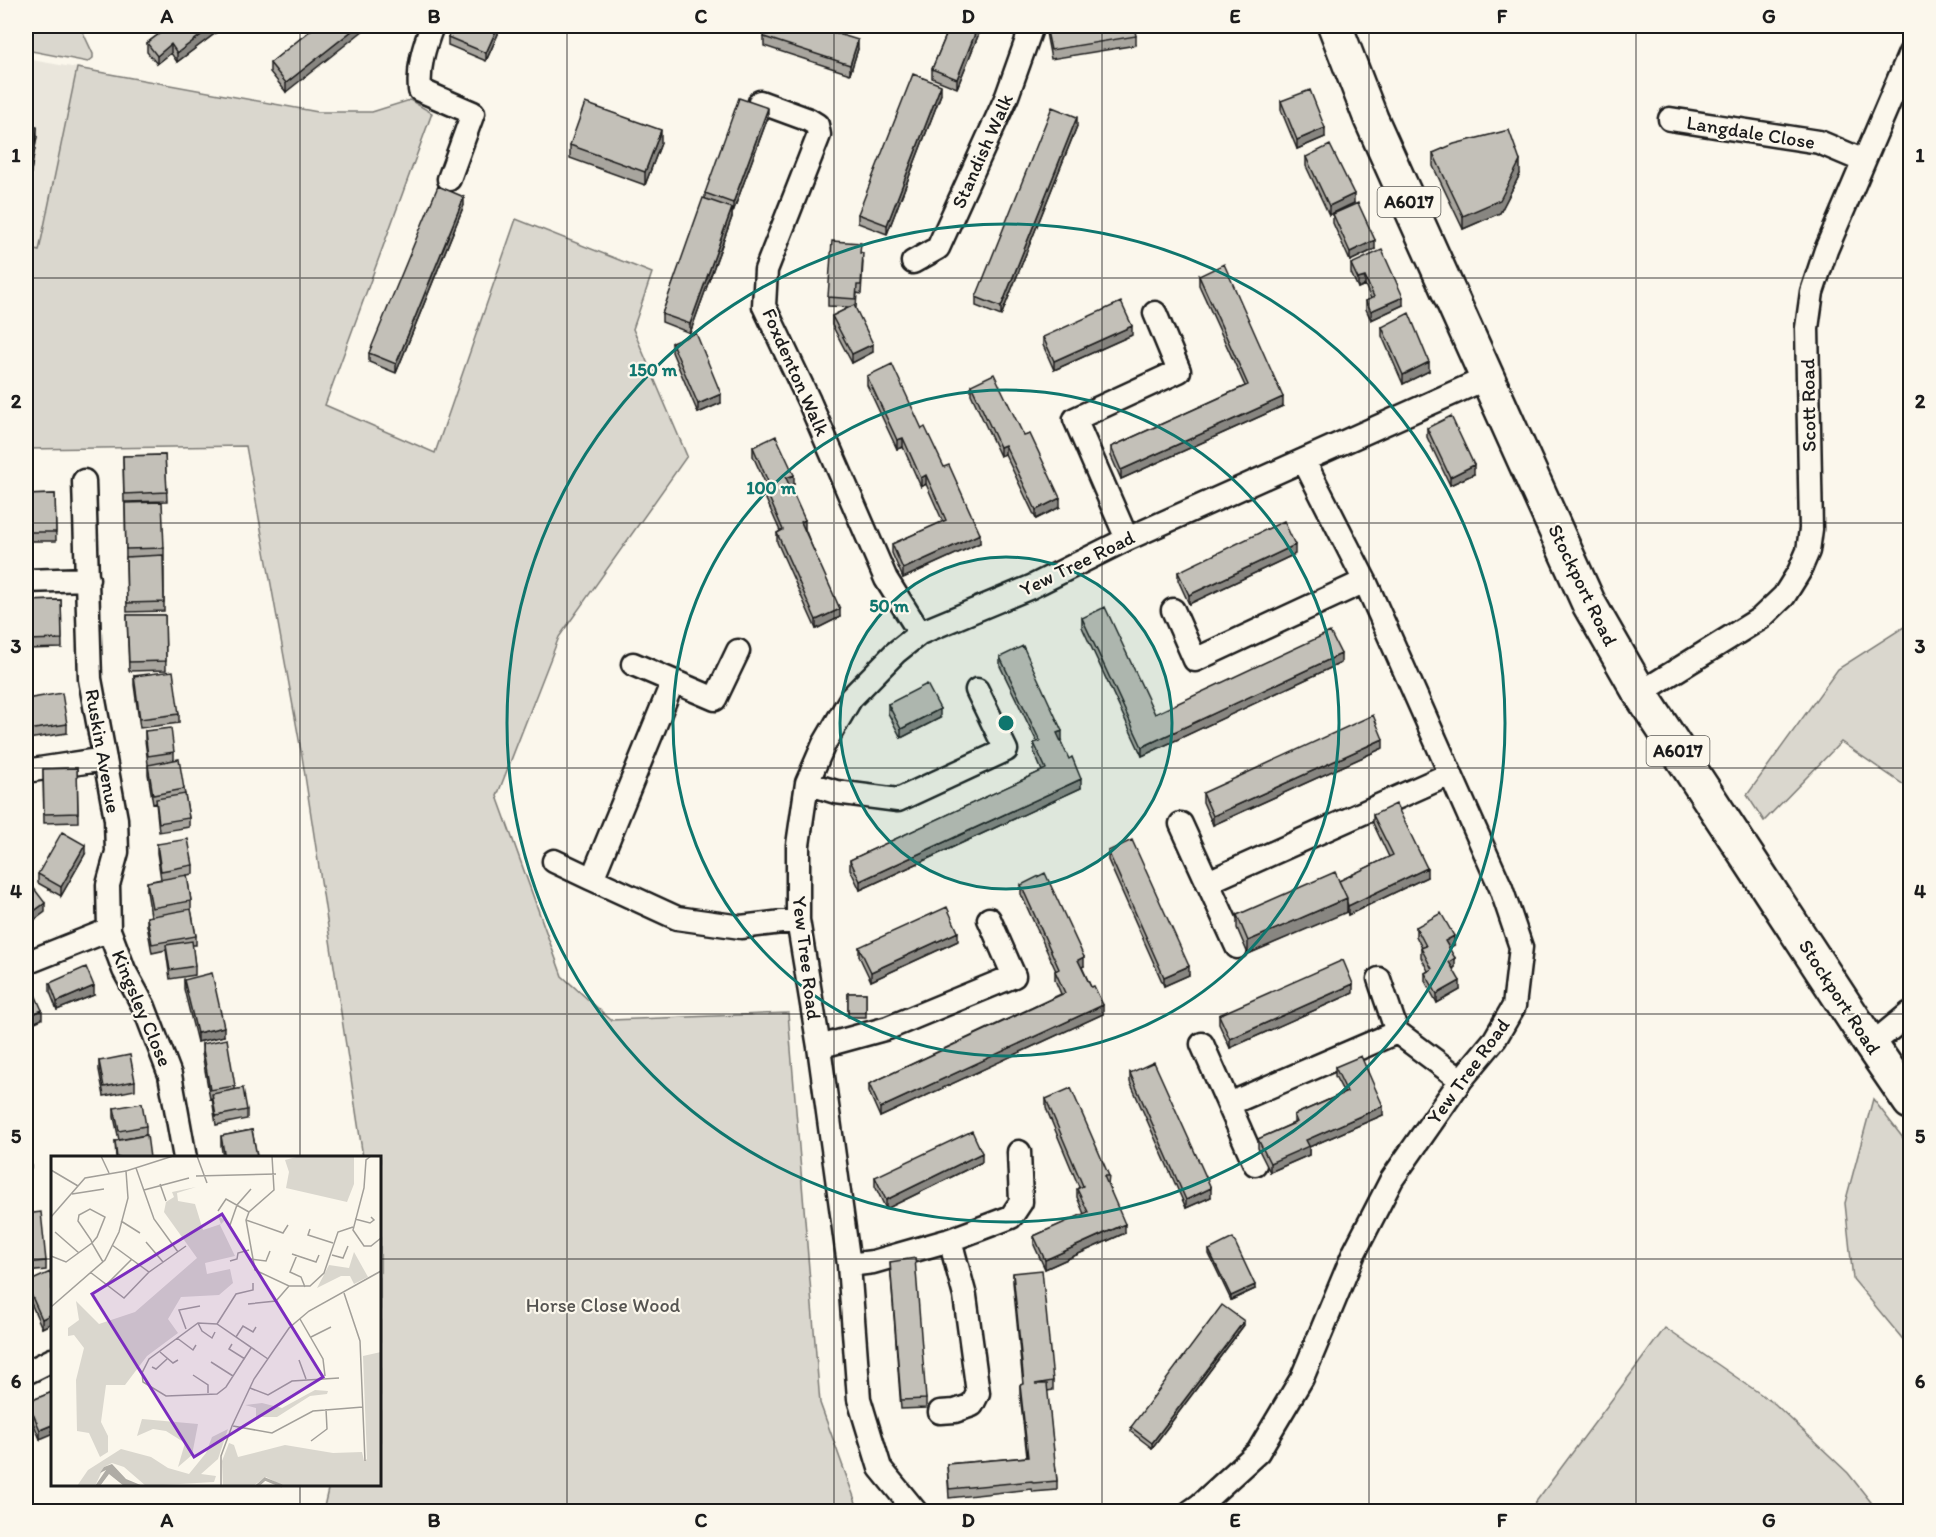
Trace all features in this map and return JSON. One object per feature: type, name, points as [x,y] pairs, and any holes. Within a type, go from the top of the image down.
[{"type":"highway","name":"Stockport Road","points":[[1335,26],[1371,119],[1588,604],[1640,693],[1871,1045],[1911,1102]]},
{"type":"street","points":[[432,26],[418,72],[420,90],[473,113],[449,179]]},
{"type":"street","name":"Standish Walk","points":[[913,262],[938,248],[1007,96],[1032,26]]},
{"type":"street","name":"Scott Road","points":[[1640,693],[1761,618],[1784,596],[1799,572],[1808,551],[1811,529],[1807,328],[1812,292],[1826,250],[1911,53]]},
{"type":"street","name":"Foxdenton Walk","points":[[760,102],[809,120],[817,125],[819,135],[766,270],[765,306],[886,579],[920,633]]},
{"type":"street","name":"Langdale Close","points":[[1670,119],[1819,142],[1864,161]]},
{"type":"street","points":[[1127,538],[1075,419],[1179,371],[1155,313]]},
{"type":"street","name":"Yew Tree Road","points":[[916,1512],[880,1468],[860,1399],[849,1265],[819,1047],[798,920],[798,845],[807,783],[824,744],[851,698],[895,653],[920,633],[1031,587],[1127,538],[1487,378]]},
{"type":"street","name":"Yew Tree Road","points":[[1190,1512],[1258,1452],[1302,1378],[1354,1253],[1392,1179],[1461,1080],[1495,1039],[1514,1006],[1521,947],[1501,888],[1365,581],[1304,461]]},
{"type":"street","name":"Ruskin Avenue","points":[[84,481],[90,679],[116,819],[117,852],[108,885],[109,930]]},
{"type":"street","points":[[26,581],[88,579]]},
{"type":"street","points":[[1173,610],[1195,660],[1365,581]]},
{"type":"street","points":[[633,664],[716,699],[738,651]]},
{"type":"street","points":[[592,879],[673,681]]},
{"type":"street","points":[[807,783],[836,792],[898,800],[1006,750],[977,690]]},
{"type":"street","points":[[26,771],[105,759]]},
{"type":"street","points":[[1208,882],[1450,774]]},
{"type":"street","points":[[1181,824],[1237,947]]},
{"type":"street","points":[[554,861],[677,918],[741,927],[798,920]]},
{"type":"street","points":[[819,1047],[888,1028],[1014,976],[989,919]]},
{"type":"street","points":[[26,963],[109,930]]},
{"type":"street","name":"Kingsley Close","points":[[109,930],[124,970],[144,1007],[171,1075],[185,1156]]},
{"type":"street","points":[[1379,979],[1397,1032],[1461,1080]]},
{"type":"street","points":[[1871,1045],[1911,1013]]},
{"type":"street","points":[[1229,1104],[1397,1032]]},
{"type":"street","points":[[1202,1044],[1256,1164]]},
{"type":"street","points":[[849,1265],[873,1262],[950,1240],[1011,1217],[1021,1202],[1019,1152]]},
{"type":"street","points":[[940,1412],[955,1411],[972,1405],[978,1393],[965,1296],[950,1240]]},
{"type":"street","points":[[26,1373],[51,1360]]},
{"type":"shaded area","points":[[26,59],[77,68],[26,315]]},
{"type":"green space","points":[[26,26],[80,26],[93,58],[88,62],[26,50]]},
{"type":"green space","name":"Horse Close Wood","points":[[77,68],[318,112],[372,112],[410,100],[432,113],[325,405],[435,453],[516,219],[652,273],[633,329],[687,456],[559,637],[497,796],[562,976],[611,1020],[788,1013],[820,1403],[859,1511],[323,1511],[329,1486],[381,1486],[381,1156],[363,1156],[302,756],[246,446],[26,449],[26,248],[39,251]]},
{"type":"green space","points":[[1910,623],[1910,789],[1841,742],[1764,821],[1747,795],[1838,669]]},
{"type":"green space","points":[[1873,1099],[1910,1147],[1910,1348],[1853,1279],[1845,1203]]},
{"type":"green space","points":[[1665,1328],[1775,1404],[1848,1473],[1878,1511],[1529,1511]]},
{"type":"building","points":[[170,26],[213,26],[177,53],[171,44],[157,56],[147,43]]},
{"type":"building","points":[[316,26],[358,26],[286,83],[270,63]]},
{"type":"building","points":[[453,26],[498,26],[486,53],[448,37]]},
{"type":"building","points":[[768,26],[812,26],[858,40],[850,65],[764,37]]},
{"type":"building","points":[[950,26],[978,26],[957,79],[932,69]]},
{"type":"building","points":[[1046,26],[1134,26],[1136,36],[1051,50]]},
{"type":"building","points":[[913,74],[941,85],[887,225],[858,214]]},
{"type":"building","points":[[1310,90],[1325,128],[1297,140],[1281,101]]},
{"type":"building","points":[[739,98],[768,108],[733,203],[705,193]]},
{"type":"building","points":[[585,103],[661,130],[645,172],[570,145]]},
{"type":"building","points":[[1052,107],[1077,117],[1001,307],[976,297]]},
{"type":"building","points":[[26,125],[37,127],[30,168],[26,168]]},
{"type":"building","points":[[1509,130],[1520,161],[1500,200],[1463,216],[1433,153],[1454,144]]},
{"type":"building","points":[[1330,145],[1354,194],[1329,206],[1306,157]]},
{"type":"building","points":[[438,186],[464,197],[396,364],[369,353]]},
{"type":"building","points":[[703,198],[732,208],[690,324],[662,314]]},
{"type":"building","points":[[1358,203],[1375,240],[1350,252],[1333,214]]},
{"type":"building","points":[[832,241],[861,243],[860,253],[863,253],[861,285],[857,285],[856,299],[828,297]]},
{"type":"building","points":[[1382,250],[1403,297],[1371,311],[1366,301],[1374,297],[1365,277],[1358,279],[1351,264]]},
{"type":"building","points":[[1224,264],[1283,397],[1121,470],[1111,447],[1248,385],[1199,276]]},
{"type":"building","points":[[1121,302],[1132,326],[1054,361],[1043,337]]},
{"type":"building","points":[[854,305],[873,344],[852,354],[832,316]]},
{"type":"building","points":[[1409,313],[1429,362],[1403,375],[1382,327]]},
{"type":"building","points":[[696,333],[721,394],[698,404],[672,343]]},
{"type":"building","points":[[892,364],[922,429],[925,427],[944,467],[949,465],[980,534],[903,569],[892,544],[946,520],[926,475],[921,478],[903,438],[897,440],[867,376]]},
{"type":"building","points":[[994,374],[1024,436],[1030,434],[1060,498],[1036,510],[1005,445],[1000,447],[971,385]]},
{"type":"building","points":[[1451,416],[1474,465],[1450,477],[1427,428]]},
{"type":"building","points":[[776,436],[794,475],[786,478],[805,520],[801,522],[840,609],[816,620],[777,533],[783,530],[765,488],[770,486],[753,447]]},
{"type":"building","points":[[165,455],[167,492],[124,494],[123,456]]},
{"type":"building","points":[[55,494],[56,532],[26,532],[26,495]]},
{"type":"building","points":[[162,502],[164,548],[126,549],[125,503]]},
{"type":"building","points":[[1284,521],[1295,545],[1189,595],[1178,572]]},
{"type":"building","points":[[163,555],[164,602],[127,603],[126,557]]},
{"type":"building","points":[[61,600],[62,639],[26,640],[26,601]]},
{"type":"building","points":[[1105,607],[1155,714],[1330,632],[1341,654],[1142,747],[1082,618]]},
{"type":"building","points":[[127,615],[165,615],[166,661],[129,662]]},
{"type":"building","points":[[1023,646],[1062,731],[1057,733],[1069,759],[1072,757],[1081,779],[860,881],[850,860],[1046,769],[1034,743],[1040,741],[1000,657]]},
{"type":"building","points":[[173,671],[179,714],[140,719],[134,676]]},
{"type":"building","points":[[927,684],[940,709],[901,729],[888,704]]},
{"type":"building","points":[[62,693],[67,724],[28,730],[26,699]]},
{"type":"building","points":[[1373,715],[1383,739],[1213,816],[1203,793]]},
{"type":"building","points":[[171,728],[174,752],[148,756],[145,731]]},
{"type":"building","points":[[179,759],[184,789],[153,795],[148,765]]},
{"type":"building","points":[[77,768],[78,813],[44,814],[43,769]]},
{"type":"building","points":[[185,794],[189,818],[159,823],[156,799]]},
{"type":"building","points":[[1396,804],[1427,868],[1348,906],[1339,881],[1393,855],[1373,815]]},
{"type":"building","points":[[62,832],[85,845],[61,887],[38,874]]},
{"type":"building","points":[[188,839],[193,865],[161,871],[157,844]]},
{"type":"building","points":[[1132,840],[1189,966],[1164,977],[1108,851]]},
{"type":"building","points":[[1335,872],[1347,898],[1248,941],[1237,915]]},
{"type":"building","points":[[1045,873],[1084,957],[1078,960],[1103,1005],[880,1108],[869,1084],[1065,993],[1055,971],[1059,969],[1021,885]]},
{"type":"building","points":[[187,875],[191,901],[152,908],[147,882]]},
{"type":"building","points":[[26,878],[45,903],[26,917]]},
{"type":"building","points":[[947,907],[958,932],[871,972],[859,947]]},
{"type":"building","points":[[191,909],[196,936],[152,944],[147,917]]},
{"type":"building","points":[[1441,913],[1454,936],[1445,941],[1455,958],[1449,962],[1460,981],[1437,994],[1425,973],[1432,969],[1421,948],[1426,946],[1416,927]]},
{"type":"building","points":[[192,941],[195,966],[170,970],[166,945]]},
{"type":"building","points":[[1343,960],[1353,984],[1230,1039],[1219,1015]]},
{"type":"building","points":[[86,967],[94,986],[57,1002],[50,983]]},
{"type":"building","points":[[212,973],[224,1027],[197,1033],[184,980]]},
{"type":"building","points":[[33,990],[42,1010],[26,1017],[26,993]]},
{"type":"building","points":[[848,993],[866,993],[866,1012],[848,1012]]},
{"type":"building","points":[[227,1039],[235,1086],[210,1090],[202,1044]]},
{"type":"building","points":[[130,1055],[135,1081],[104,1087],[99,1061]]},
{"type":"building","points":[[1361,1056],[1383,1106],[1306,1140],[1309,1146],[1270,1163],[1258,1139],[1297,1122],[1294,1115],[1347,1092],[1335,1067]]},
{"type":"building","points":[[1154,1062],[1211,1188],[1186,1200],[1130,1073]]},
{"type":"building","points":[[243,1088],[247,1110],[216,1116],[212,1094]]},
{"type":"building","points":[[1071,1088],[1109,1176],[1104,1176],[1125,1224],[1045,1260],[1034,1236],[1088,1212],[1077,1189],[1083,1186],[1046,1099]]},
{"type":"building","points":[[142,1103],[146,1126],[119,1131],[114,1108]]},
{"type":"building","points":[[252,1130],[257,1156],[225,1156],[221,1136]]},
{"type":"building","points":[[972,1131],[982,1153],[886,1200],[875,1177]]},
{"type":"building","points":[[147,1135],[150,1156],[117,1156],[115,1141]]},
{"type":"building","points":[[26,1144],[31,1160],[26,1162]]},
{"type":"building","points":[[41,1212],[46,1261],[26,1263],[26,1214]]},
{"type":"building","points":[[1233,1238],[1255,1285],[1231,1296],[1209,1250]]},
{"type":"building","points":[[915,1258],[926,1399],[901,1400],[890,1262]]},
{"type":"building","points":[[1042,1270],[1053,1381],[1035,1384],[1047,1384],[1057,1481],[1033,1483],[1032,1481],[949,1489],[947,1464],[1028,1457],[1020,1385],[1024,1384],[1013,1273]]},
{"type":"building","points":[[50,1272],[51,1314],[42,1319],[26,1283]]},
{"type":"building","points":[[1222,1305],[1244,1321],[1152,1443],[1131,1427]]},
{"type":"building","points":[[51,1392],[51,1425],[40,1430],[28,1402]]},
{"type":"building","points":[[26,1408],[34,1433],[26,1436]]}]
